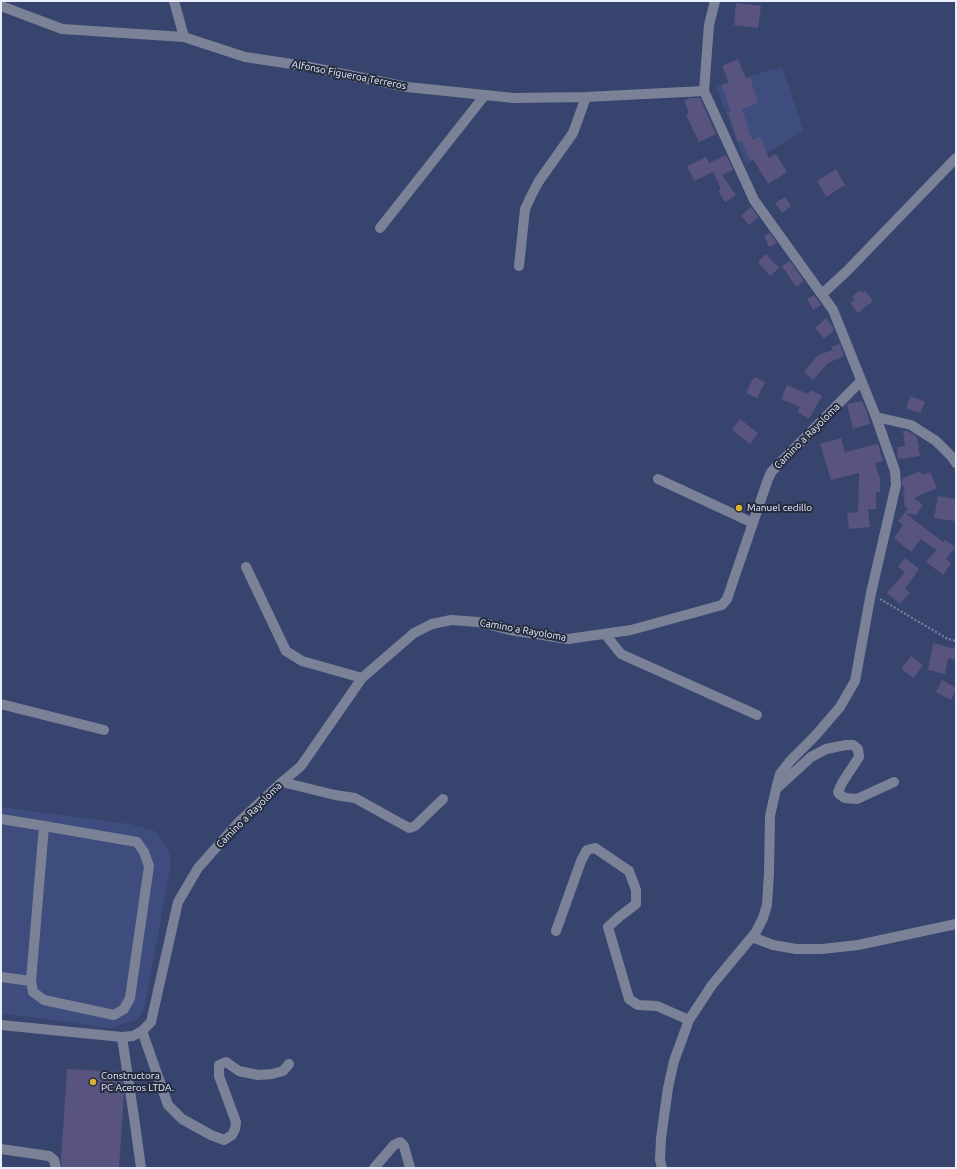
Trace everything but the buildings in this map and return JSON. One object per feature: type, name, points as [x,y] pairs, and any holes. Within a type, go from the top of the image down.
[{"type":"street","points":[[174,1],[184,37]]},
{"type":"street","points":[[662,1168],[660,1160],[661,1138],[668,1088],[674,1061],[689,1020],[712,984],[756,932],[763,918],[767,905],[770,816],[780,774],[790,761],[815,736],[840,707],[855,680],[871,593],[896,485],[894,471],[876,417],[834,310],[754,200],[704,91],[709,25],[715,1]]},
{"type":"street","name":"Alfonso Figueroa Terreros","points":[[1,6],[62,29],[184,37],[245,57],[304,66],[407,87],[514,98],[586,97],[704,91]]},
{"type":"street","points":[[380,228],[485,94]]},
{"type":"street","points":[[519,266],[525,209],[539,181],[573,133],[586,97]]},
{"type":"street","points":[[822,294],[848,271],[956,158]]},
{"type":"street","name":"Camino a Rayoloma","points":[[142,1031],[151,1022],[178,902],[198,868],[238,823],[301,766],[362,678],[414,633],[432,624],[451,620],[478,622],[510,630],[568,639],[631,630],[722,605],[727,599],[772,471],[861,381]]},
{"type":"street","points":[[876,417],[911,425],[936,441],[956,463]]},
{"type":"street","points":[[658,479],[753,523]]},
{"type":"street","points":[[246,567],[286,651],[302,661],[362,678]]},
{"type":"street","points":[[605,634],[621,654],[757,715]]},
{"type":"street","points":[[1,704],[104,730]]},
{"type":"street","points":[[776,788],[811,757],[826,749],[846,745],[853,745],[858,749],[859,757],[842,783],[838,792],[839,794],[845,798],[857,799],[894,782]]},
{"type":"street","points":[[282,782],[335,795],[355,798],[409,828],[415,826],[443,799]]},
{"type":"street","points":[[1,819],[44,826],[137,842],[144,852],[149,866],[130,998],[124,1010],[114,1015],[44,1000],[32,992],[31,981],[44,826]]},
{"type":"street","points":[[556,931],[581,861],[587,850],[595,848],[629,871],[636,890],[636,904],[608,926],[629,999],[638,1005],[657,1006],[689,1020]]},
{"type":"street","points":[[752,937],[773,945],[796,949],[822,949],[858,945],[956,924]]},
{"type":"street","points":[[1,977],[31,981]]},
{"type":"street","points":[[1,1025],[122,1037],[133,1036],[142,1031],[168,1105],[182,1120],[224,1140],[232,1136],[236,1122],[219,1076],[218,1065],[226,1062],[239,1071],[258,1075],[272,1074],[283,1071],[289,1064]]},
{"type":"street","points":[[122,1037],[141,1168]]},
{"type":"street","points":[[374,1168],[394,1145],[400,1142],[404,1146],[410,1168]]},
{"type":"street","points":[[1,1149],[49,1156],[54,1160],[56,1168]]},
{"type":"path","points":[[871,593],[948,638],[956,641]]},
{"type":"shaded area","points":[[782,67],[804,131],[746,165],[716,86]]},
{"type":"shaded area","points":[[1,807],[130,824],[155,831],[163,842],[170,855],[170,871],[144,1009],[138,1019],[110,1028],[1,1013]]},
{"type":"place","name":"Manuel cedillo","points":[[739,508]]},
{"type":"place","name":"Constructora PC Aceros LTDA.","points":[[93,1082]]}]
